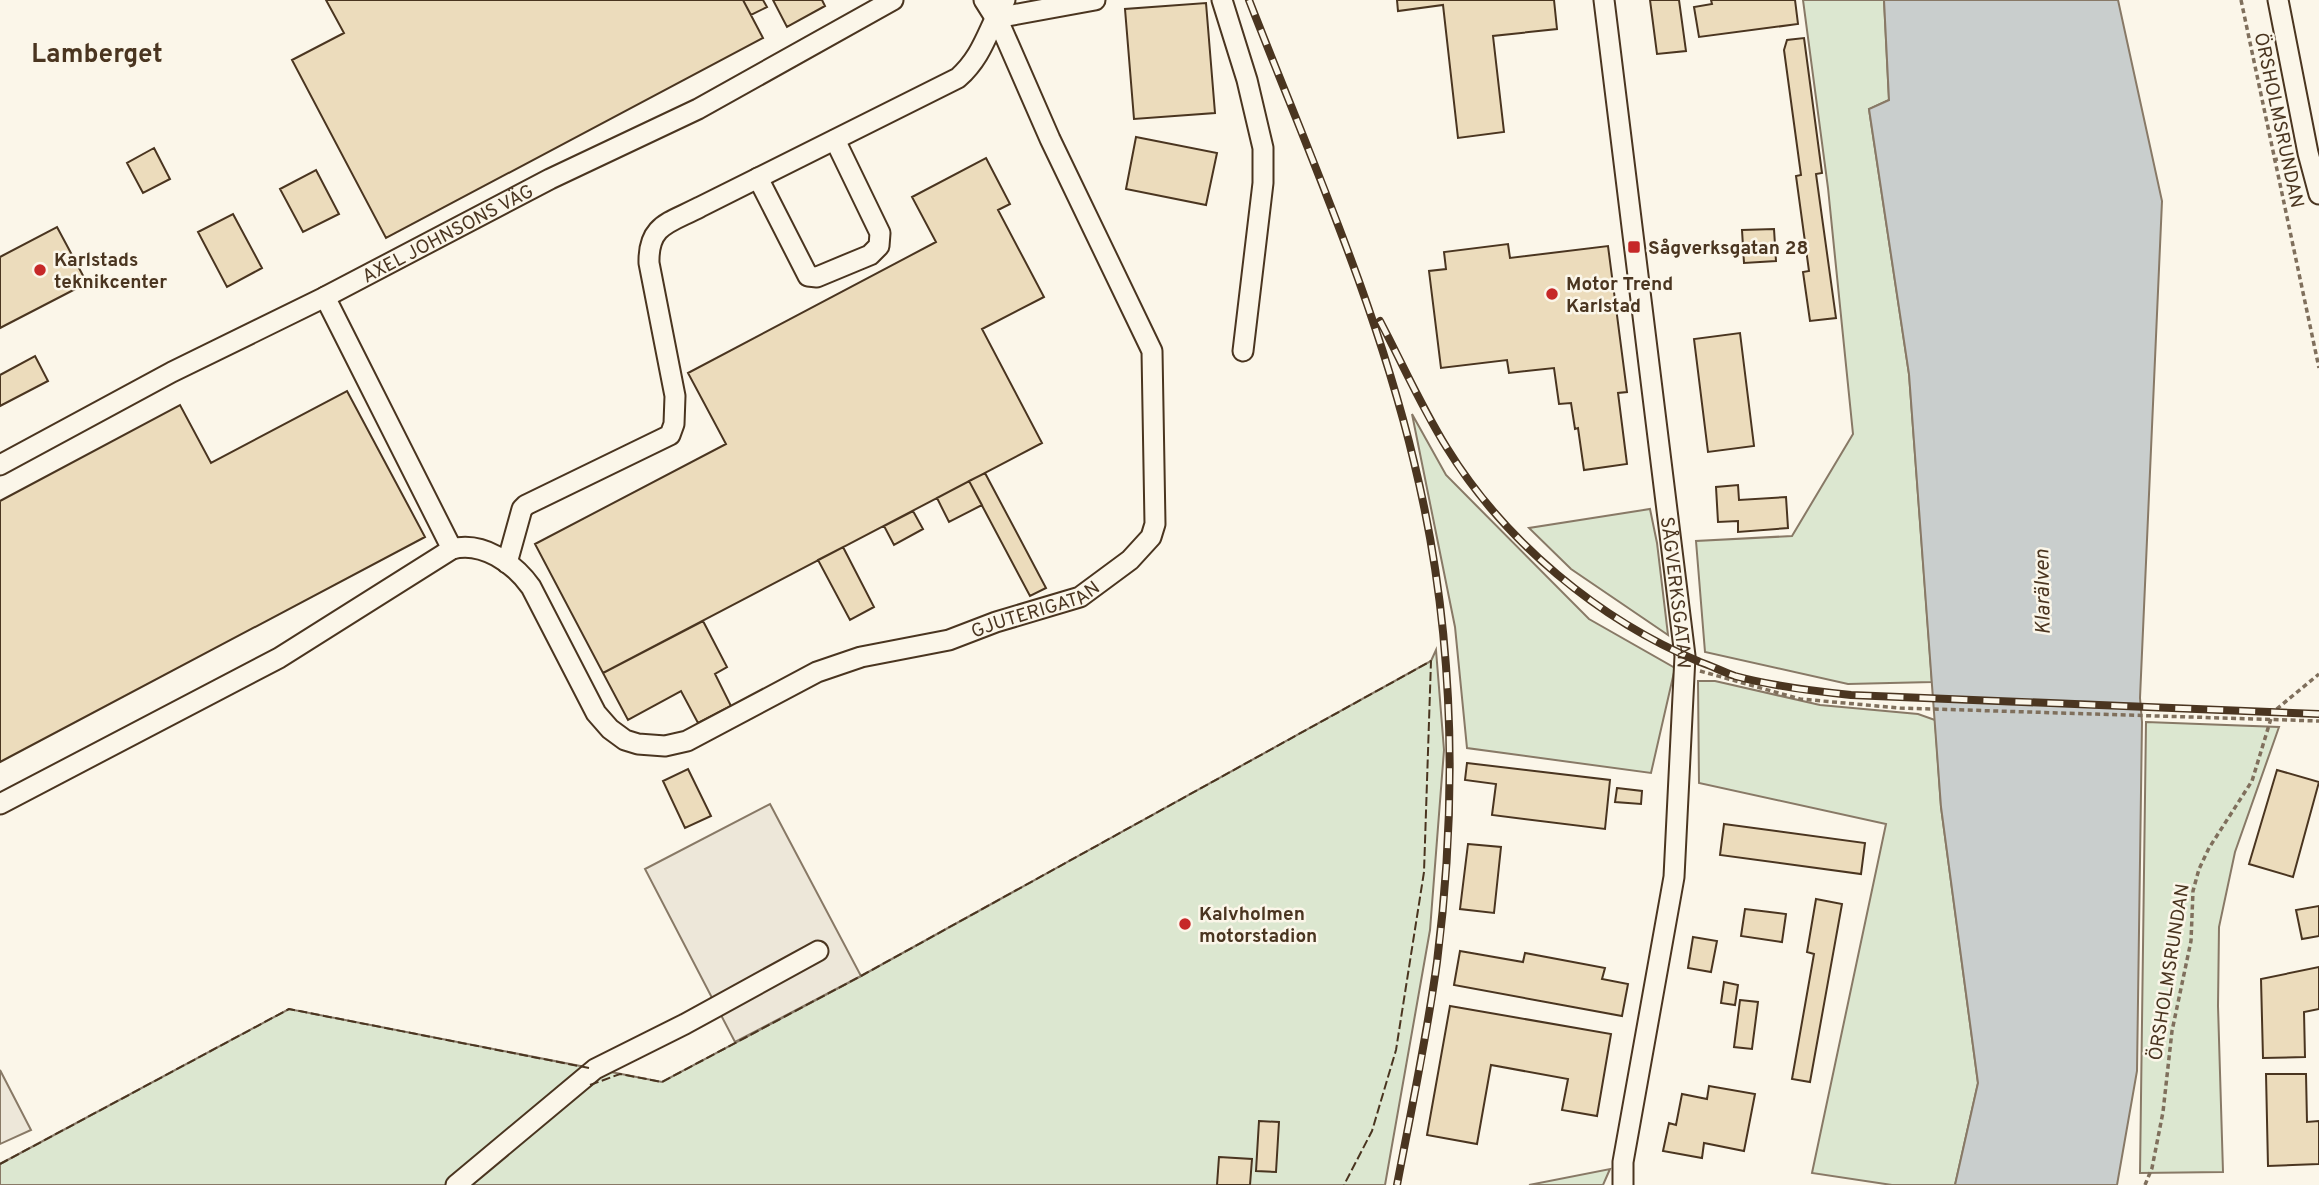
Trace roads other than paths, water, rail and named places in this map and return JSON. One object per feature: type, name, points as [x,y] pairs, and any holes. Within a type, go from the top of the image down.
[{"type":"street","name":"AXEL JOHNSONS VÄG","points":[[0,465],[172,372],[324,297],[550,179],[698,109],[894,0]]},
{"type":"street","name":"GJUTERIGATAN","points":[[452,549],[465,545],[475,547],[519,570],[531,587],[596,713],[610,729],[625,740],[665,747],[687,741],[817,672],[861,657],[949,640],[996,622],[1080,597],[1130,560],[1151,537],[1155,524],[1152,351],[1050,139],[996,18],[984,0]]},
{"type":"street","points":[[507,563],[522,509],[526,505],[670,435],[674,424],[675,396],[649,263],[648,247],[652,237],[669,224],[958,78],[978,55],[1005,0]]},
{"type":"street","points":[[996,18],[1095,0]]},
{"type":"street","points":[[1222,0],[1247,79],[1264,148],[1263,183],[1243,351]]},
{"type":"street","name":"SÅGVERKSGATAN","points":[[1604,0],[1685,667],[1674,877],[1623,1162],[1623,1185]]},
{"type":"street","points":[[2278,0],[2308,153],[2319,194]]},
{"type":"street","points":[[758,178],[808,276],[817,277],[870,255],[879,246],[880,233],[835,140]]},
{"type":"street","points":[[0,804],[279,658],[452,549],[324,297]]},
{"type":"street","points":[[456,1185],[595,1069],[685,1024],[818,951]]},
{"type":"water","name":"Klarälven","points":[[1884,0],[2118,0],[2162,201],[2140,698],[2142,722],[2137,1071],[2117,1185],[1955,1185],[1978,1083],[1941,807],[1909,374],[1869,109],[1889,100]]},
{"type":"railway","points":[[1249,0],[1339,228],[1380,344],[1414,462],[1437,586],[1448,711],[1448,837],[1444,900],[1428,1018],[1397,1185]]},
{"type":"railway","points":[[1380,321],[1447,448],[1470,482],[1526,546],[1591,601],[1663,645],[1700,662],[1749,680],[1851,695],[2319,714]]},
{"type":"place","name":"Sågverksgatan 28","points":[[1634,247]]},
{"type":"place","name":"Karlstads teknikcenter","points":[[40,270]]},
{"type":"place","name":"Motor Trend Karlstad","points":[[1552,294]]},
{"type":"place","name":"Kalvholmen motorstadion","points":[[1185,924]]},
{"type":"district","name":"Lamberget","points":[[97,53]]}]
